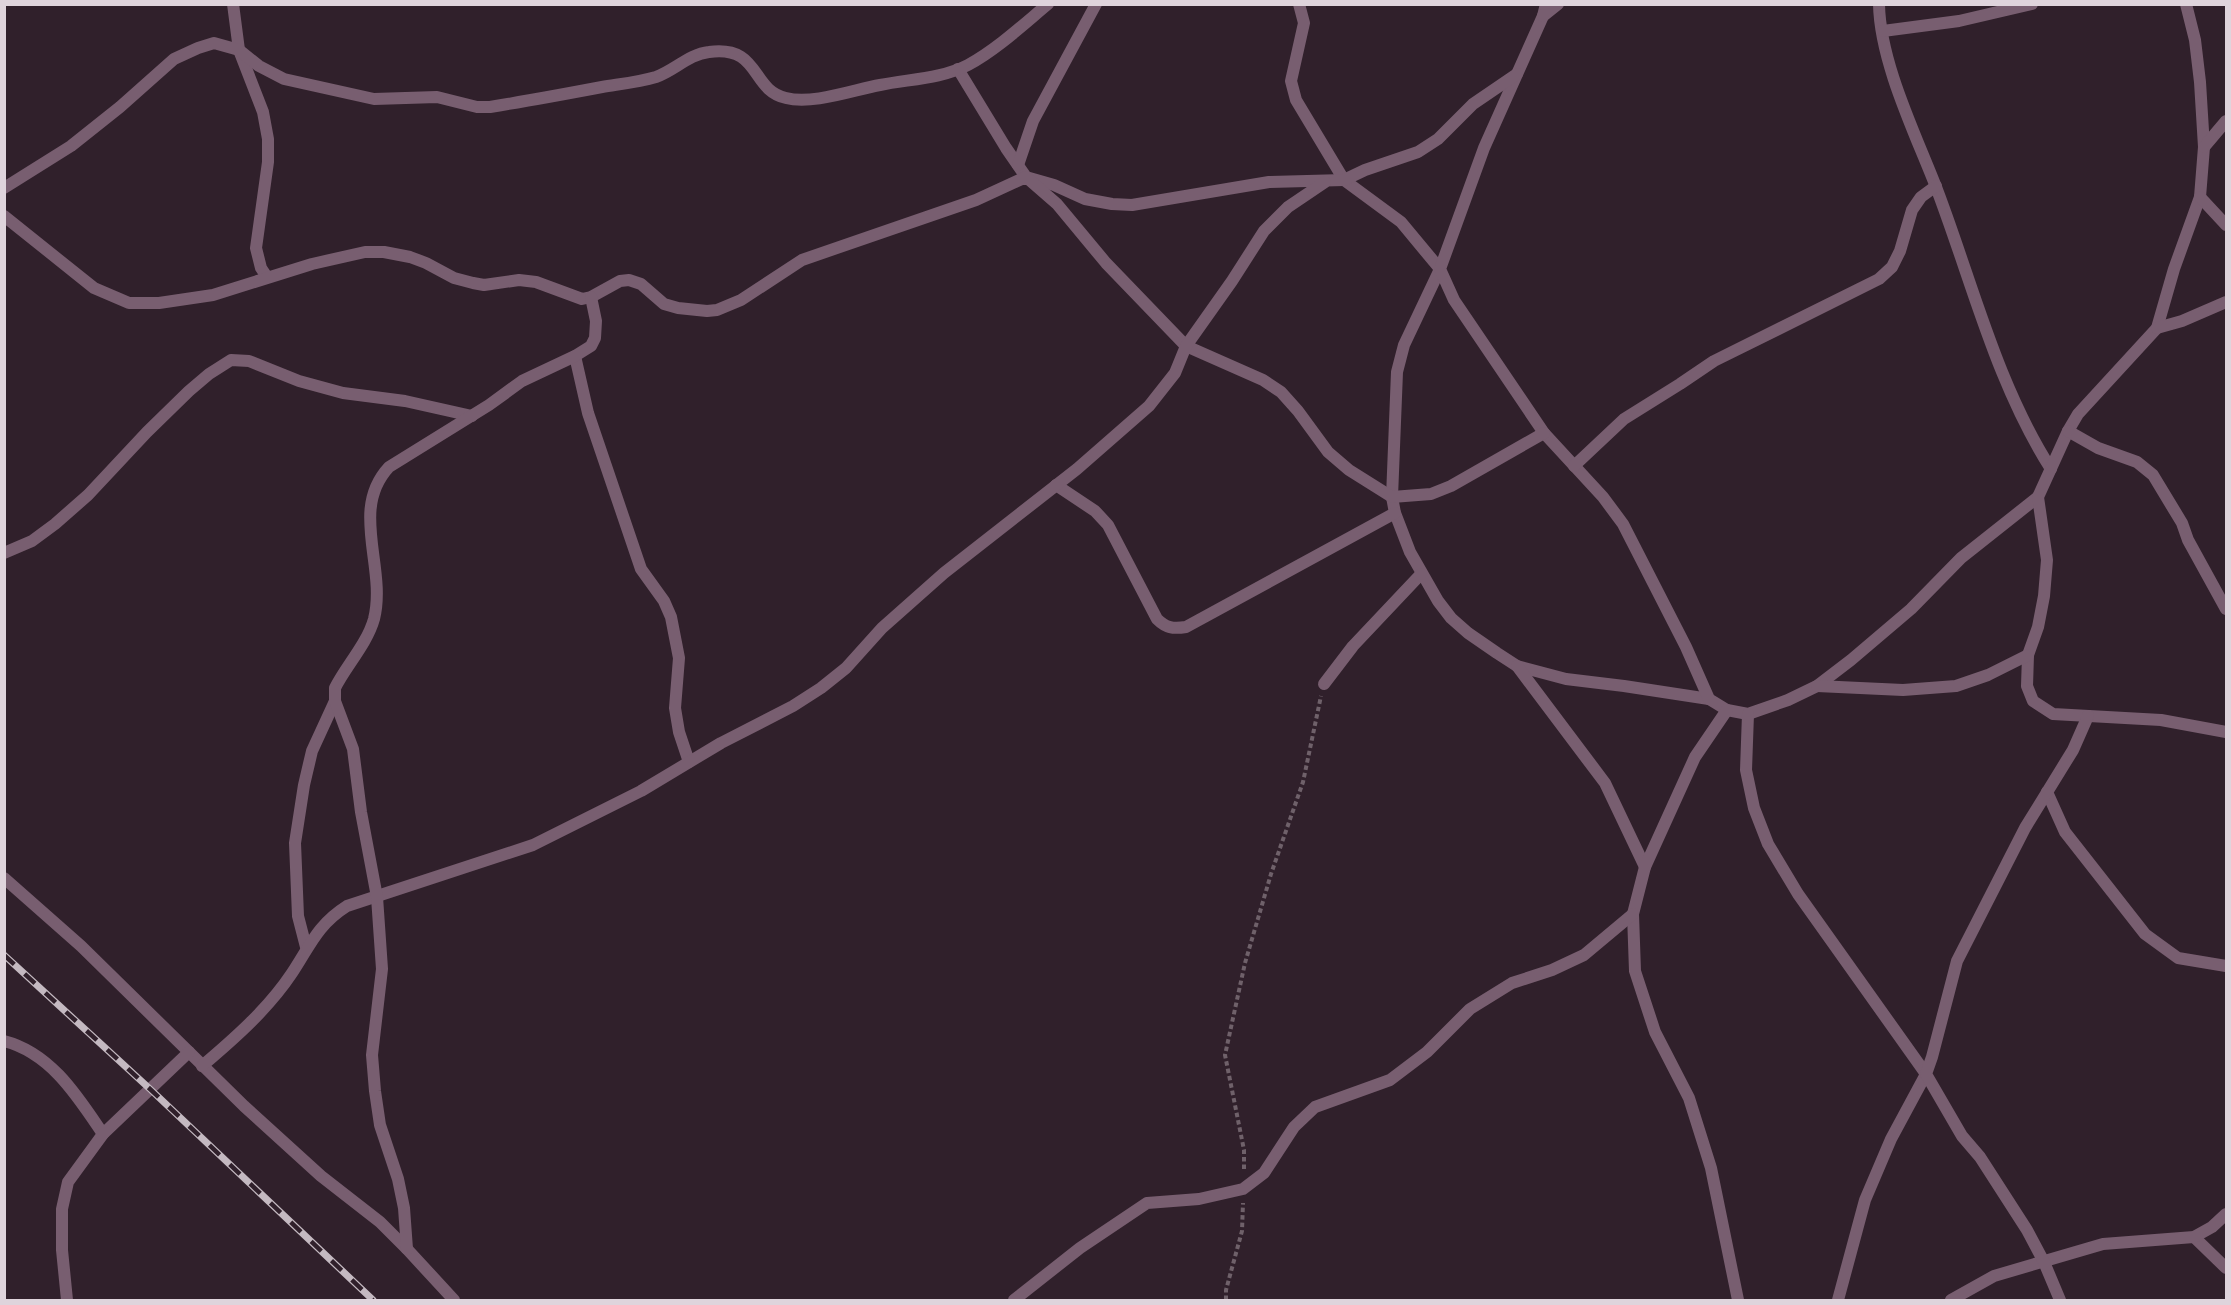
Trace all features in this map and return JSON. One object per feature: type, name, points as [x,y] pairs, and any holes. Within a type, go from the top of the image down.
[{"type":"street","points":[[233,4],[239,50],[263,112],[268,139],[268,162],[256,248],[261,268],[267,277]]},
{"type":"street","points":[[4,188],[71,146],[120,107],[174,59],[214,43],[239,50],[260,66],[284,79],[374,99],[436,97],[483,107],[544,98],[657,76],[697,55],[730,51],[752,65],[766,87],[786,99],[804,99],[845,94],[879,85],[945,74],[958,69],[989,51],[1048,4]]},
{"type":"street","points":[[1018,165],[1034,121],[1096,4]]},
{"type":"street","points":[[1299,4],[1304,23],[1293,67],[1292,90],[1296,100],[1344,180],[1401,222],[1440,269],[1454,300],[1544,433],[1603,497],[1623,524],[1686,647],[1709,699]]},
{"type":"street","points":[[1558,4],[1545,10],[1484,148],[1440,269],[1404,345],[1397,372],[1392,498],[1395,513],[1421,574],[1451,618],[1468,633],[1517,666],[1605,783],[1645,867]]},
{"type":"street","points":[[1879,4],[1883,31],[1897,87],[1936,186],[2005,379],[2031,437],[2051,469]]},
{"type":"street","points":[[1883,31],[1959,21],[2032,4]]},
{"type":"street","points":[[1517,666],[1566,679],[1709,699],[1726,710],[1748,714],[1788,700],[1817,686],[1911,609],[1961,558],[2038,497],[2078,414],[2157,328],[2174,269],[2200,197],[2204,147],[2200,82],[2195,40],[2186,4]]},
{"type":"street","points":[[958,69],[1026,177],[1057,204],[1106,264],[1186,346],[1263,380],[1281,392],[1328,452],[1348,470],[1392,498],[1431,494],[1451,486],[1544,433]]},
{"type":"street","points":[[4,216],[94,288],[129,303],[159,303],[213,294],[267,277],[365,252],[384,252],[410,257],[454,278],[484,285],[519,280],[536,282],[582,299],[591,297],[620,281],[629,280],[641,284],[664,304],[678,308],[717,310],[741,300],[802,260],[966,204],[1026,177],[1054,185],[1085,199],[1132,205],[1269,182],[1344,180],[1365,170],[1418,152],[1438,139],[1473,104],[1518,74]]},
{"type":"street","points":[[2204,147],[2226,121]]},
{"type":"street","points":[[202,1066],[261,1012],[292,973],[306,947],[331,916],[347,906],[533,846],[641,791],[821,688],[846,668],[882,628],[944,573],[1056,485],[1149,406],[1175,373],[1186,346],[1264,231],[1288,207],[1325,182]]},
{"type":"street","points":[[1574,466],[1624,419],[1714,361],[1879,279],[1892,267],[1900,251],[1912,210],[1921,197],[1936,186]]},
{"type":"street","points":[[2200,197],[2226,225]]},
{"type":"street","points":[[407,1248],[404,1208],[398,1179],[380,1125],[375,1091],[372,1055],[382,969],[377,897],[360,812],[353,750],[335,701],[335,688],[373,621],[377,600],[369,518],[370,500],[379,478],[389,467],[472,416],[522,381],[591,346],[595,338],[596,321],[591,297]]},
{"type":"street","points":[[2157,328],[2182,321],[2226,302]]},
{"type":"street","points":[[575,356],[588,413],[641,569],[664,601],[671,617],[678,658],[675,708],[679,732],[689,762]]},
{"type":"street","points":[[4,553],[32,541],[56,524],[88,495],[147,432],[189,392],[209,374],[231,360],[249,361],[299,381],[343,393],[405,401],[472,416]]},
{"type":"street","points":[[2068,431],[2098,448],[2137,462],[2153,475],[2182,523],[2188,540],[2226,609]]},
{"type":"street","points":[[1056,485],[1095,511],[1108,525],[1157,619],[1165,627],[1177,628],[1195,622],[1395,513]]},
{"type":"street","points":[[2038,497],[2047,560],[2044,596],[2038,627],[2028,655],[2027,686],[2033,701],[2053,714],[2161,720],[2226,732]]},
{"type":"street","points":[[1324,684],[1353,646],[1421,574]]},
{"type":"street","points":[[1817,686],[1903,690],[1956,686],[1988,675],[2028,655]]},
{"type":"street","points":[[306,947],[298,916],[295,843],[312,751],[335,701]]},
{"type":"street","points":[[1726,710],[1695,757],[1645,867],[1633,914],[1635,971],[1655,1032],[1689,1098],[1712,1168],[1737,1300]]},
{"type":"street","points":[[1748,714],[1746,770],[1754,808],[1768,844],[1805,904],[1926,1074],[1962,1136],[1980,1157],[2004,1193],[2044,1262],[2060,1300]]},
{"type":"street","points":[[1838,1300],[1865,1200],[1891,1138],[1926,1074],[1932,1057],[1957,961],[2025,828],[2073,750],[2088,716]]},
{"type":"street","points":[[2047,792],[2065,832],[2145,934],[2178,958],[2226,966]]},
{"type":"street","points":[[4,878],[81,946],[202,1066],[321,1176],[380,1222],[454,1300]]},
{"type":"street","points":[[1014,1300],[1080,1248],[1147,1203],[1199,1199],[1243,1189],[1264,1173],[1294,1126],[1315,1107],[1390,1080],[1427,1052],[1470,1009],[1512,983],[1552,970],[1584,955],[1633,914]]},
{"type":"street","points":[[4,1041],[12,1043],[49,1064],[104,1134]]},
{"type":"street","points":[[67,1300],[62,1250],[62,1209],[68,1182],[104,1134],[189,1052]]},
{"type":"street","points":[[1951,1300],[1994,1276],[2103,1244],[2194,1237],[2212,1227],[2226,1214]]},
{"type":"street","points":[[2194,1237],[2226,1268]]},
{"type":"path","points":[[1226,1300],[1226,1290],[1242,1231],[1244,1150],[1225,1054],[1245,963],[1271,874],[1303,782],[1324,684]]},
{"type":"railway","points":[[4,955],[150,1089],[373,1300]]}]
